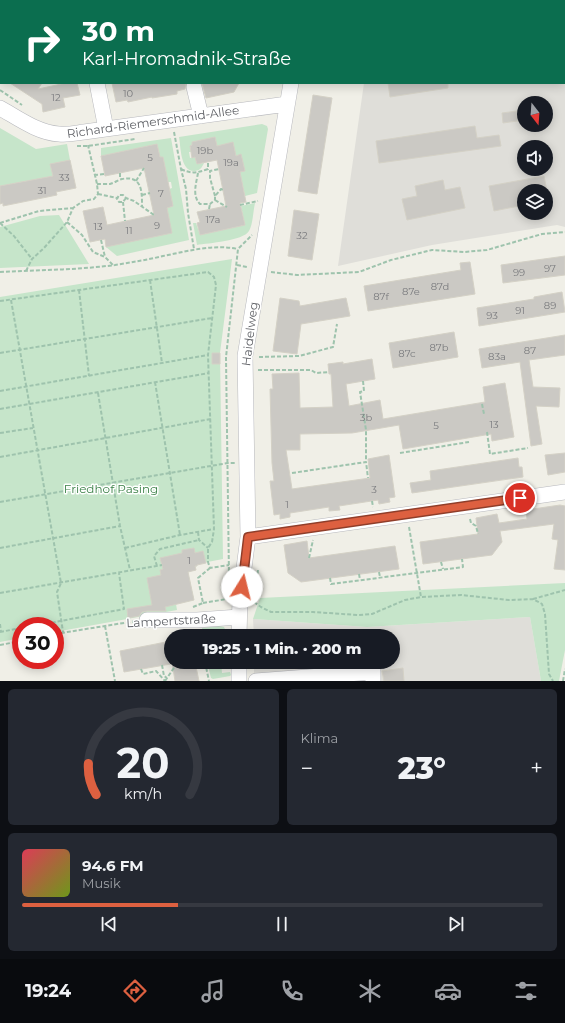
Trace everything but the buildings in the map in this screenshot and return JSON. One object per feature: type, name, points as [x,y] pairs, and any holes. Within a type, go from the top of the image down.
[{"type":"street","points":[[97,84],[106,129]]},
{"type":"street","name":"Haidelweg","points":[[239,629],[248,537],[245,356],[266,271],[291,84]]},
{"type":"street","points":[[194,87],[201,116]]},
{"type":"street","name":"Richard-Riemerschmid-Allee","points":[[0,108],[33,127],[47,132],[60,134],[172,121],[288,104]]},
{"type":"street","points":[[248,537],[565,492]]},
{"type":"street","name":"Lampertstraße","points":[[147,620],[197,620],[239,617]]},
{"type":"street","points":[[239,669],[239,681]]},
{"type":"street","points":[[256,681],[373,672],[373,681]]},
{"type":"path","points":[[0,90],[25,107]]},
{"type":"path","points":[[172,121],[186,189],[194,250]]},
{"type":"path","points":[[0,223],[40,211],[73,208],[84,201],[94,199],[98,194],[97,184],[84,132]]},
{"type":"path","points":[[208,162],[210,178],[216,196]]},
{"type":"path","points":[[136,181],[144,168]]},
{"type":"path","points":[[181,169],[192,173],[198,173],[208,169]]},
{"type":"path","points":[[210,171],[219,169]]},
{"type":"path","points":[[120,173],[120,179]]},
{"type":"path","points":[[198,173],[195,191],[196,200],[200,204],[210,204],[215,200],[220,189],[223,190]]},
{"type":"path","points":[[94,175],[105,174]]},
{"type":"path","points":[[97,184],[110,184],[120,179],[130,178],[136,181],[140,186],[142,206]]},
{"type":"path","points":[[142,195],[150,193]]},
{"type":"path","points":[[98,194],[117,198],[119,202],[123,202]]},
{"type":"path","points":[[117,198],[121,194],[154,215]]},
{"type":"path","points":[[125,221],[123,202],[126,198]]},
{"type":"path","points":[[215,200],[227,207]]},
{"type":"path","points":[[240,204],[260,200]]},
{"type":"path","points":[[209,210],[210,204]]},
{"type":"path","points":[[26,271],[32,259],[67,222],[73,208]]},
{"type":"path","points":[[67,222],[82,234],[92,252],[105,257],[114,265]]},
{"type":"path","points":[[0,223],[14,236],[32,259]]},
{"type":"path","points":[[237,266],[297,275],[359,272],[391,260],[432,250],[464,252],[487,250],[542,234],[565,232]]},
{"type":"path","points":[[101,240],[105,257]]},
{"type":"path","points":[[0,272],[79,269],[114,265],[216,247],[238,249]]},
{"type":"path","points":[[266,271],[274,265]]},
{"type":"path","points":[[0,301],[208,272],[214,277],[216,285],[208,355],[214,529],[212,542],[208,548],[208,562],[210,568]]},
{"type":"path","points":[[150,280],[162,363]]},
{"type":"path","points":[[79,290],[89,376]]},
{"type":"path","points":[[11,300],[61,583],[57,592],[61,617]]},
{"type":"path","points":[[0,352],[212,318]]},
{"type":"path","points":[[258,376],[259,357],[299,356],[334,347],[337,324]]},
{"type":"path","points":[[0,390],[208,355]]},
{"type":"path","points":[[258,370],[311,370],[316,373],[329,372]]},
{"type":"path","points":[[0,409],[209,373]]},
{"type":"path","points":[[363,381],[364,392],[360,392],[366,430],[366,462],[368,478]]},
{"type":"path","points":[[155,382],[180,535]]},
{"type":"path","points":[[98,392],[120,526],[130,570]]},
{"type":"path","points":[[482,404],[484,414]]},
{"type":"path","points":[[0,457],[211,418]]},
{"type":"path","points":[[0,433],[33,428]]},
{"type":"path","points":[[487,432],[490,454],[528,448]]},
{"type":"path","points":[[400,453],[469,442]]},
{"type":"path","points":[[292,473],[366,462]]},
{"type":"path","points":[[0,502],[228,463],[246,463]]},
{"type":"path","points":[[470,516],[471,522],[476,526],[478,534]]},
{"type":"path","points":[[409,524],[421,597]]},
{"type":"path","points":[[0,548],[120,526]]},
{"type":"path","points":[[125,548],[180,535],[214,529]]},
{"type":"path","points":[[198,532],[199,540],[208,548]]},
{"type":"path","points":[[309,558],[313,537]]},
{"type":"path","points":[[157,566],[154,556],[160,549],[199,540]]},
{"type":"path","points":[[330,578],[331,584],[417,573],[463,566],[462,559]]},
{"type":"path","points":[[442,562],[443,569]]},
{"type":"path","points":[[0,594],[162,565]]},
{"type":"path","points":[[203,603],[198,578],[210,568],[229,565]]},
{"type":"path","points":[[258,566],[254,602],[271,612],[313,612],[358,615],[372,614],[405,600],[421,597],[461,595],[509,600],[533,599],[565,590]]},
{"type":"path","points":[[379,572],[380,578]]},
{"type":"path","points":[[64,621],[124,609],[119,573]]},
{"type":"path","points":[[359,574],[360,580]]},
{"type":"path","points":[[189,608],[203,603],[229,599]]},
{"type":"path","points":[[533,599],[542,604],[545,614],[549,674],[553,681]]},
{"type":"path","name":"Lampertstraße","points":[[64,632],[147,620]]},
{"type":"path","points":[[0,624],[1,632],[12,630]]},
{"type":"path","points":[[105,626],[115,681]]},
{"type":"path","points":[[0,645],[12,643]]},
{"type":"path","points":[[162,665],[165,679]]},
{"type":"path","points":[[141,669],[143,674],[156,671],[165,679]]},
{"type":"path","points":[[165,679],[173,669]]},
{"type":"path","points":[[207,669],[209,681]]},
{"type":"path","points":[[563,681],[565,669]]},
{"type":"shaded area","points":[[364,84],[565,84],[565,227],[557,225],[432,245],[338,266]]},
{"type":"shaded area","points":[[530,617],[541,681],[254,681],[254,669],[400,669],[400,629],[254,629],[253,619],[367,627]]},
{"type":"green space","points":[[262,124],[267,126],[268,129],[257,193],[245,196],[240,172],[245,171],[241,155],[236,156],[233,143],[217,146],[215,137],[192,142],[192,145],[190,146],[191,152],[189,152],[190,158],[195,157],[197,164],[204,163],[200,169],[195,171],[186,168],[182,158],[179,137]]},
{"type":"green space","points":[[0,128],[36,149],[67,144],[70,160],[50,164],[53,176],[0,186]]},
{"type":"green space","points":[[171,138],[189,240],[117,256],[106,247],[167,208],[173,206],[169,189],[172,188],[171,182],[168,182],[163,157],[160,157],[157,144],[101,156],[101,148]]},
{"type":"green space","points":[[255,203],[251,225],[249,231],[245,234],[233,239],[197,245],[193,223],[196,223],[200,235],[245,225],[241,206]]},
{"type":"green space","points":[[59,215],[89,264],[0,268],[0,227],[40,216]]},
{"type":"green space","name":"Friedhof Pasing","points":[[232,259],[220,353],[223,559],[197,564],[195,567],[196,570],[188,572],[194,600],[176,604],[177,610],[64,630],[64,617],[12,617],[12,640],[0,642],[0,297]]},
{"type":"green space","points":[[565,583],[565,650],[559,681],[541,681],[530,617],[367,627],[253,619],[260,598]]},
{"type":"green space","points":[[219,626],[224,627],[225,629],[202,629]]},
{"type":"green space","points":[[209,669],[222,669],[222,673],[230,672],[231,675],[213,679],[211,678]]},
{"type":"route","points":[[242,587],[248,537],[520,498]]}]
